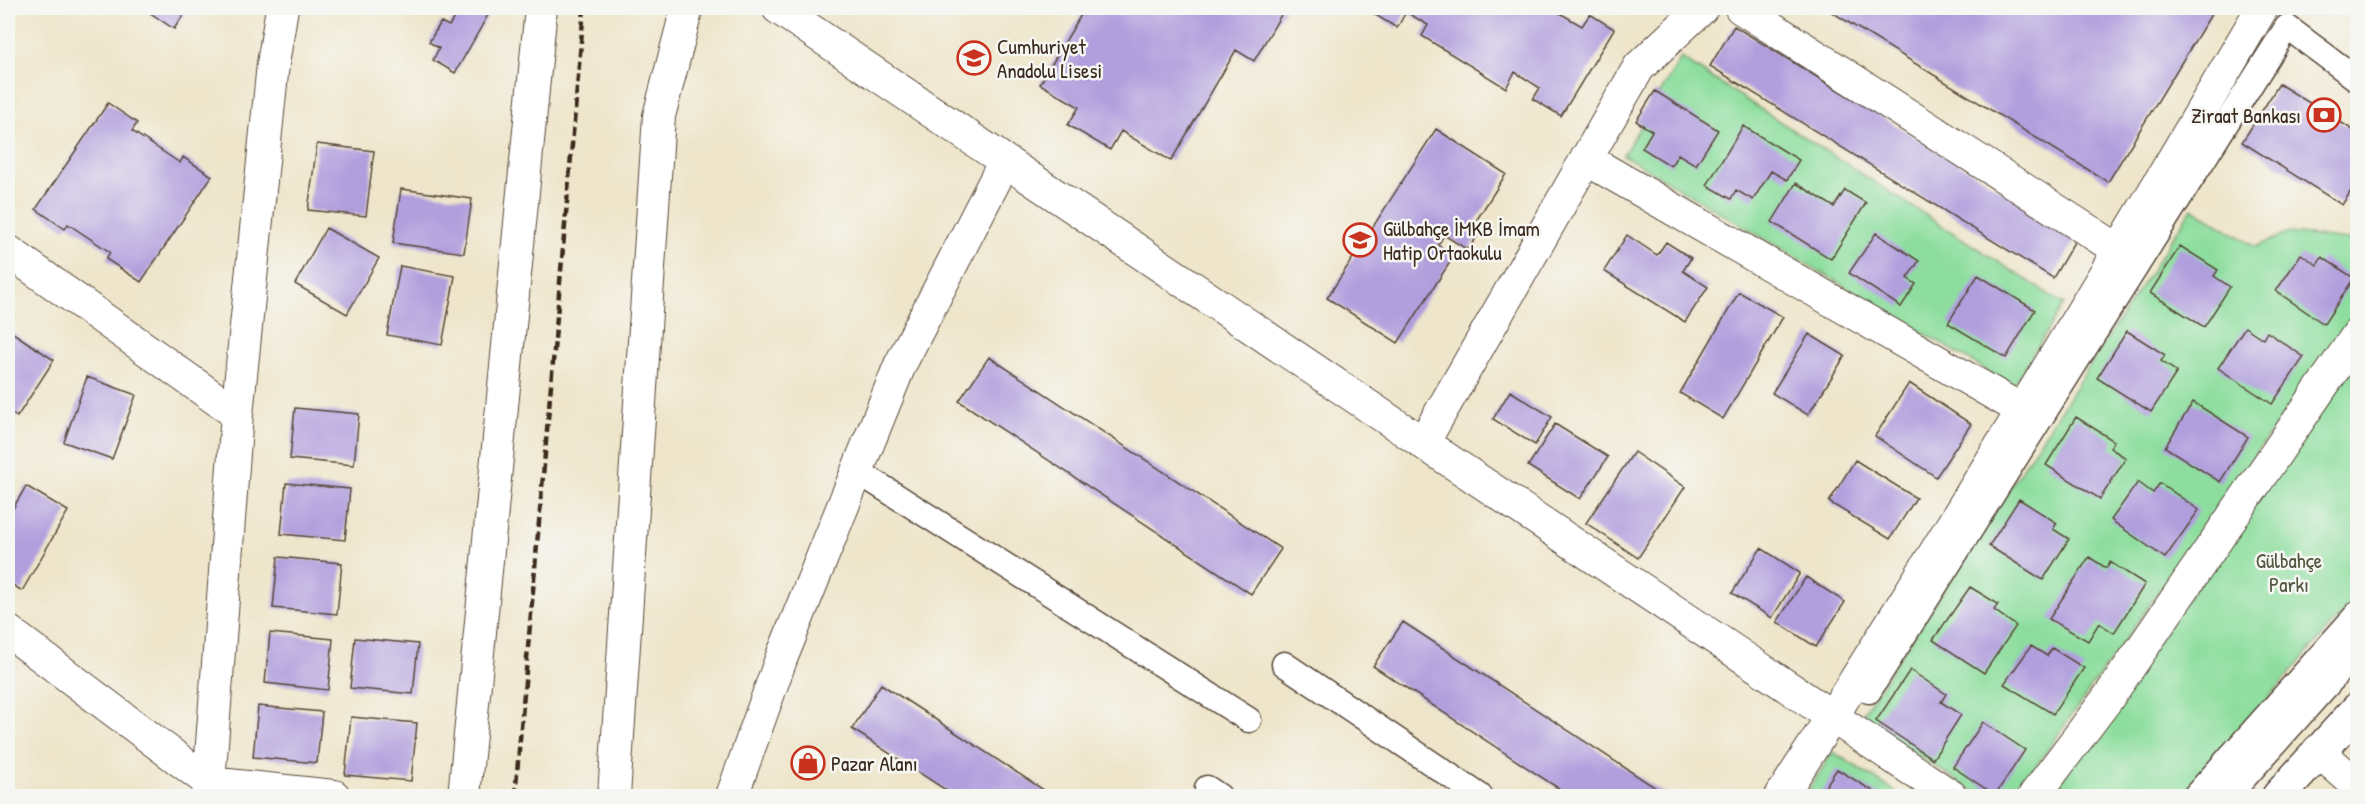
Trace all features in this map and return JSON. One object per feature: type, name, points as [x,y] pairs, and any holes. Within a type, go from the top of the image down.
[{"type":"main road","points":[[2222,796],[2358,644]]},
{"type":"main road","points":[[2279,796],[2358,709]]},
{"type":"street","points":[[209,790],[237,414],[273,64],[282,8]]},
{"type":"street","points":[[464,796],[541,8]]},
{"type":"street","points":[[614,796],[659,116],[687,8]]},
{"type":"street","points":[[778,8],[1951,796]]},
{"type":"street","points":[[1423,443],[1639,67],[1702,8]]},
{"type":"street","points":[[1741,8],[2120,251]]},
{"type":"street","points":[[1781,796],[1833,716],[2120,251],[2262,8]]},
{"type":"street","points":[[1869,691],[2287,27],[2358,80]]},
{"type":"street","points":[[1586,159],[2022,410]]},
{"type":"street","points":[[732,796],[781,659],[900,365],[1005,161]]},
{"type":"street","points":[[8,251],[237,414]]},
{"type":"street","points":[[2034,796],[2108,698],[2358,334]]},
{"type":"street","points":[[857,471],[1249,720]]},
{"type":"street","points":[[2195,796],[2358,613]]},
{"type":"street","points":[[8,631],[209,790],[334,796]]},
{"type":"street","points":[[1284,664],[1480,796]]},
{"type":"street","points":[[2318,751],[2358,786]]},
{"type":"green space","points":[[1681,58],[2064,304],[2013,386],[1623,155]]},
{"type":"green space","points":[[2192,208],[2255,247],[2289,233],[2357,241],[2357,310],[2015,796],[1981,796],[1860,718]]},
{"type":"green space","name":"Gülbahçe Parkı","points":[[2357,356],[2357,596],[2183,796],[2050,796]]},
{"type":"green space","points":[[1833,752],[1902,796],[1804,796]]},
{"type":"building","points":[[143,8],[188,8],[174,29]]},
{"type":"building","points":[[460,8],[492,8],[455,73],[433,60],[439,48],[429,42],[441,22],[449,26]]},
{"type":"building","points":[[1085,8],[1285,8],[1254,61],[1236,50],[1171,161],[1121,131],[1110,150],[1068,125],[1079,107],[1040,84]]},
{"type":"building","points":[[1364,8],[1561,8],[1558,12],[1582,26],[1590,14],[1614,29],[1561,116],[1533,99],[1540,88],[1515,72],[1506,88],[1422,36],[1428,25],[1406,12],[1397,28]]},
{"type":"building","points":[[1825,8],[2215,8],[2108,182]]},
{"type":"building","points":[[1734,26],[2077,237],[2053,278],[1710,66]]},
{"type":"building","points":[[2279,84],[2358,133],[2358,180],[2342,205],[2242,142]]},
{"type":"building","points":[[1655,91],[1718,130],[1696,165],[1678,154],[1671,166],[1642,148],[1652,131],[1636,121]]},
{"type":"building","points":[[108,103],[137,123],[132,131],[180,163],[183,157],[212,176],[141,282],[106,259],[110,252],[68,224],[65,229],[36,209]]},
{"type":"building","points":[[1743,126],[1799,160],[1787,180],[1771,171],[1753,200],[1736,190],[1731,199],[1707,185]]},
{"type":"building","points":[[1436,129],[1506,174],[1474,224],[1482,229],[1468,250],[1444,235],[1438,245],[1454,256],[1398,343],[1327,298]]},
{"type":"building","points":[[317,144],[374,151],[366,216],[308,210]]},
{"type":"building","points":[[1796,183],[1834,207],[1845,190],[1866,203],[1831,259],[1772,222]]},
{"type":"building","points":[[401,189],[472,199],[464,253],[393,243]]},
{"type":"building","points":[[326,228],[379,258],[347,314],[295,284]]},
{"type":"building","points":[[1876,233],[1919,261],[1907,278],[1916,284],[1901,307],[1849,273]]},
{"type":"building","points":[[1627,235],[1657,255],[1666,242],[1691,258],[1683,271],[1708,287],[1685,322],[1604,271]]},
{"type":"building","points":[[2180,246],[2218,270],[2214,276],[2230,287],[2204,327],[2150,293]]},
{"type":"building","points":[[2301,254],[2317,265],[2322,257],[2354,278],[2324,324],[2276,291]]},
{"type":"building","points":[[400,266],[455,276],[442,345],[387,335]]},
{"type":"building","points":[[1978,275],[2035,310],[2006,358],[1948,323]]},
{"type":"building","points":[[1739,292],[1783,317],[1723,419],[1680,393]]},
{"type":"building","points":[[2245,327],[2263,339],[2267,332],[2304,357],[2272,404],[2218,368]]},
{"type":"building","points":[[10,331],[54,360],[17,417],[8,411],[8,335]]},
{"type":"building","points":[[2127,331],[2165,355],[2161,361],[2177,372],[2151,412],[2097,378]]},
{"type":"building","points":[[1809,334],[1845,356],[1808,415],[1772,393]]},
{"type":"building","points":[[989,357],[1281,549],[1251,594],[959,401]]},
{"type":"building","points":[[87,377],[136,395],[112,459],[64,442]]},
{"type":"building","points":[[1909,383],[1971,424],[1936,477],[1875,436]]},
{"type":"building","points":[[1510,391],[1552,417],[1535,445],[1493,419]]},
{"type":"building","points":[[2193,402],[2248,437],[2220,482],[2165,447]]},
{"type":"building","points":[[295,408],[359,414],[354,465],[290,459]]},
{"type":"building","points":[[2076,417],[2114,441],[2110,448],[2126,458],[2100,499],[2046,465]]},
{"type":"building","points":[[1555,424],[1608,457],[1580,499],[1528,466]]},
{"type":"building","points":[[1634,452],[1685,487],[1638,558],[1586,523]]},
{"type":"building","points":[[1855,460],[1916,498],[1890,539],[1829,502]]},
{"type":"building","points":[[2138,482],[2153,493],[2160,483],[2199,510],[2165,558],[2111,520]]},
{"type":"building","points":[[286,483],[350,489],[345,540],[281,534]]},
{"type":"building","points":[[26,486],[68,511],[22,591],[8,582],[8,517]]},
{"type":"building","points":[[2019,499],[2057,523],[2053,529],[2069,539],[2043,580],[1989,546]]},
{"type":"building","points":[[1761,548],[1800,573],[1772,618],[1732,593]]},
{"type":"building","points":[[278,557],[342,563],[337,614],[273,608]]},
{"type":"building","points":[[2089,557],[2106,568],[2110,562],[2145,584],[2114,633],[2099,623],[2088,641],[2049,619]]},
{"type":"building","points":[[1806,577],[1845,602],[1816,647],[1777,622]]},
{"type":"building","points":[[1970,587],[1998,604],[1994,610],[2016,626],[1984,673],[1933,640]]},
{"type":"building","points":[[1403,622],[1668,796],[1570,796],[1373,666]]},
{"type":"building","points":[[270,633],[333,639],[328,690],[265,683]]},
{"type":"building","points":[[355,638],[418,644],[413,694],[350,688]]},
{"type":"building","points":[[2031,646],[2047,656],[2052,648],[2084,668],[2053,714],[2004,684]]},
{"type":"building","points":[[1910,670],[1946,694],[1941,702],[1961,715],[1933,759],[1876,721]]},
{"type":"building","points":[[881,684],[1053,796],[955,796],[852,729]]},
{"type":"building","points":[[258,706],[322,712],[317,763],[253,757]]},
{"type":"building","points":[[351,717],[417,723],[411,781],[345,775]]},
{"type":"building","points":[[1983,722],[2025,750],[1995,795],[1953,767]]},
{"type":"building","points":[[1837,769],[1881,796],[1819,796]]},
{"type":"railway","points":[[515,796],[584,8]]},
{"type":"place","name":"Cumhuriyet Anadolu Lisesi","points":[[974,58]]},
{"type":"place","name":"Ziraat Bankası","points":[[2324,115]]},
{"type":"place","name":"Gülbahçe İMKB İmam Hatip Ortaokulu","points":[[1360,240]]},
{"type":"place","name":"Pazar Alanı","points":[[808,763]]}]
